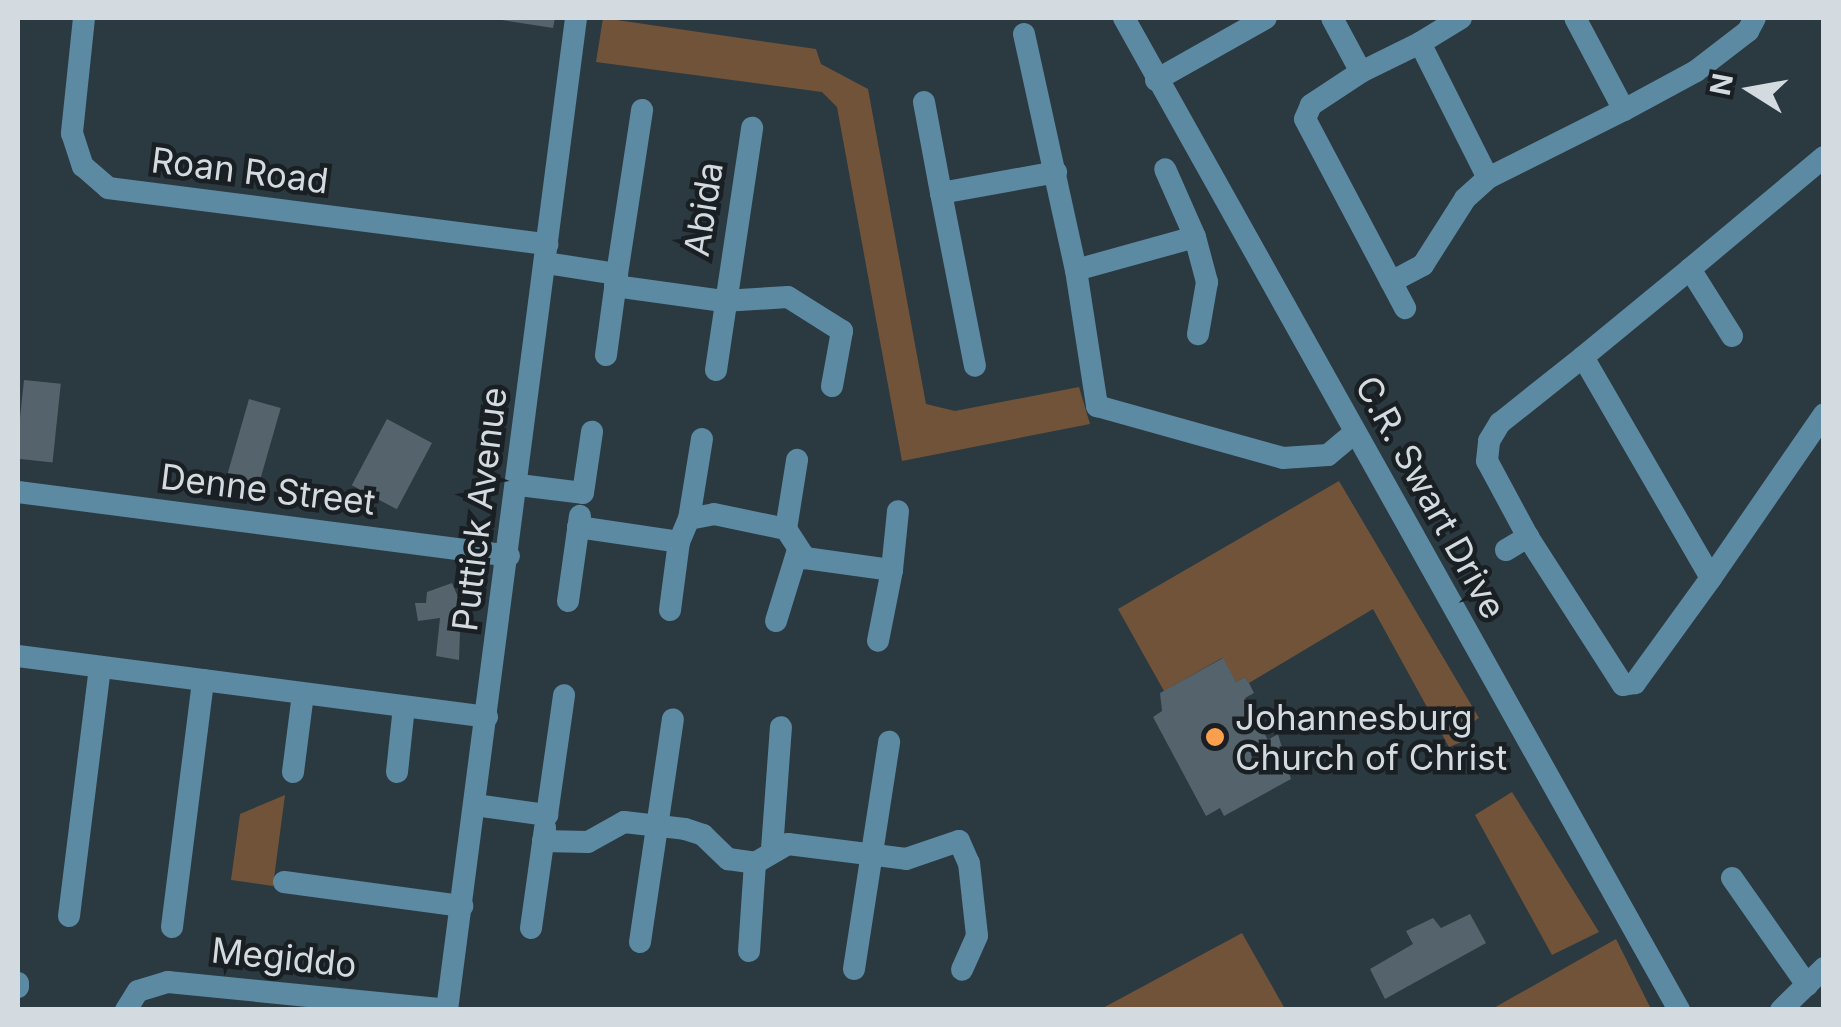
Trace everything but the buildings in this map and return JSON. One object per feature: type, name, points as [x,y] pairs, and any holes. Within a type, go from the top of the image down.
[{"type":"street","name":"Roan Road","points":[[84,18],[72,133],[83,166],[108,188],[547,254]]},
{"type":"street","name":"Puttick Avenue","points":[[447,1010],[519,485],[576,18]]},
{"type":"street","name":"C.R. Swart Drive","points":[[1124,18],[1679,1010]]},
{"type":"street","points":[[1156,80],[1266,18]]},
{"type":"street","points":[[1332,18],[1361,72]]},
{"type":"street","points":[[1405,308],[1305,119],[1311,105],[1361,72],[1461,18]]},
{"type":"street","points":[[1574,18],[1624,110]]},
{"type":"street","points":[[1391,282],[1423,265],[1465,199],[1488,178],[1696,71],[1748,30],[1755,18]]},
{"type":"street","points":[[1024,34],[1076,270],[1097,406],[1283,458],[1328,455],[1355,432]]},
{"type":"street","points":[[1420,42],[1488,178]]},
{"type":"street","points":[[924,102],[975,366]]},
{"type":"street","points":[[606,355],[642,110]]},
{"type":"street","name":"Abida","points":[[716,370],[723,302],[752,128]]},
{"type":"street","points":[[1824,157],[1500,424],[1489,441],[1487,462],[1528,537],[1623,686],[1635,683],[1824,414]]},
{"type":"street","points":[[1165,170],[1195,236],[1207,282],[1198,334]]},
{"type":"street","points":[[941,194],[1056,172]]},
{"type":"street","points":[[1076,270],[1195,236]]},
{"type":"street","name":"Abida","points":[[547,254],[616,280],[723,302],[788,297],[838,326],[843,349],[832,386]]},
{"type":"street","points":[[1690,269],[1732,336]]},
{"type":"street","points":[[1583,357],[1712,578]]},
{"type":"street","points":[[568,601],[592,432]]},
{"type":"street","points":[[670,610],[679,542],[689,520],[702,439]]},
{"type":"street","points":[[776,621],[792,540],[797,460]]},
{"type":"street","points":[[519,485],[583,493]]},
{"type":"street","name":"Denne Street","points":[[18,492],[509,556]]},
{"type":"street","points":[[878,641],[892,570],[898,510]]},
{"type":"street","points":[[689,520],[714,514],[792,540],[805,558],[892,570]]},
{"type":"street","points":[[578,527],[679,542]]},
{"type":"street","points":[[1506,550],[1528,537]]},
{"type":"street","points":[[18,656],[487,717]]},
{"type":"street","points":[[69,916],[100,667]]},
{"type":"street","points":[[172,927],[203,680]]},
{"type":"street","points":[[293,772],[303,694]]},
{"type":"street","points":[[531,928],[564,695]]},
{"type":"street","points":[[397,772],[404,708]]},
{"type":"street","points":[[640,942],[673,719]]},
{"type":"street","points":[[749,951],[781,727]]},
{"type":"street","points":[[854,970],[888,742]]},
{"type":"street","points":[[476,806],[547,815]]},
{"type":"street","points":[[543,841],[588,842],[624,822],[696,831],[728,859],[764,856],[794,844],[906,859],[945,841],[962,844],[977,936],[974,954],[962,970]]},
{"type":"street","points":[[1732,878],[1815,976],[1781,1010]]},
{"type":"street","points":[[284,882],[462,906]]},
{"type":"street","name":"Megiddo","points":[[126,1010],[145,986],[201,982],[447,1010]]},
{"type":"shaded area","points":[[603,18],[816,49],[821,64],[868,89],[926,404],[955,411],[1079,387],[1090,424],[902,461],[837,107],[822,92],[596,62]]},
{"type":"shaded area","points":[[1339,481],[1479,718],[1465,727],[1469,739],[1449,747],[1373,609],[1249,683],[1245,677],[1236,682],[1222,658],[1164,691],[1118,609]]},
{"type":"shaded area","points":[[1512,792],[1599,932],[1552,955],[1475,815]]},
{"type":"shaded area","points":[[285,795],[273,886],[231,880],[240,814]]},
{"type":"shaded area","points":[[1242,933],[1285,1009],[1101,1009]]},
{"type":"shaded area","points":[[1616,939],[1651,1009],[1492,1009]]},
{"type":"place","name":"Johannesburg Church of Christ","points":[[1215,737]]}]
